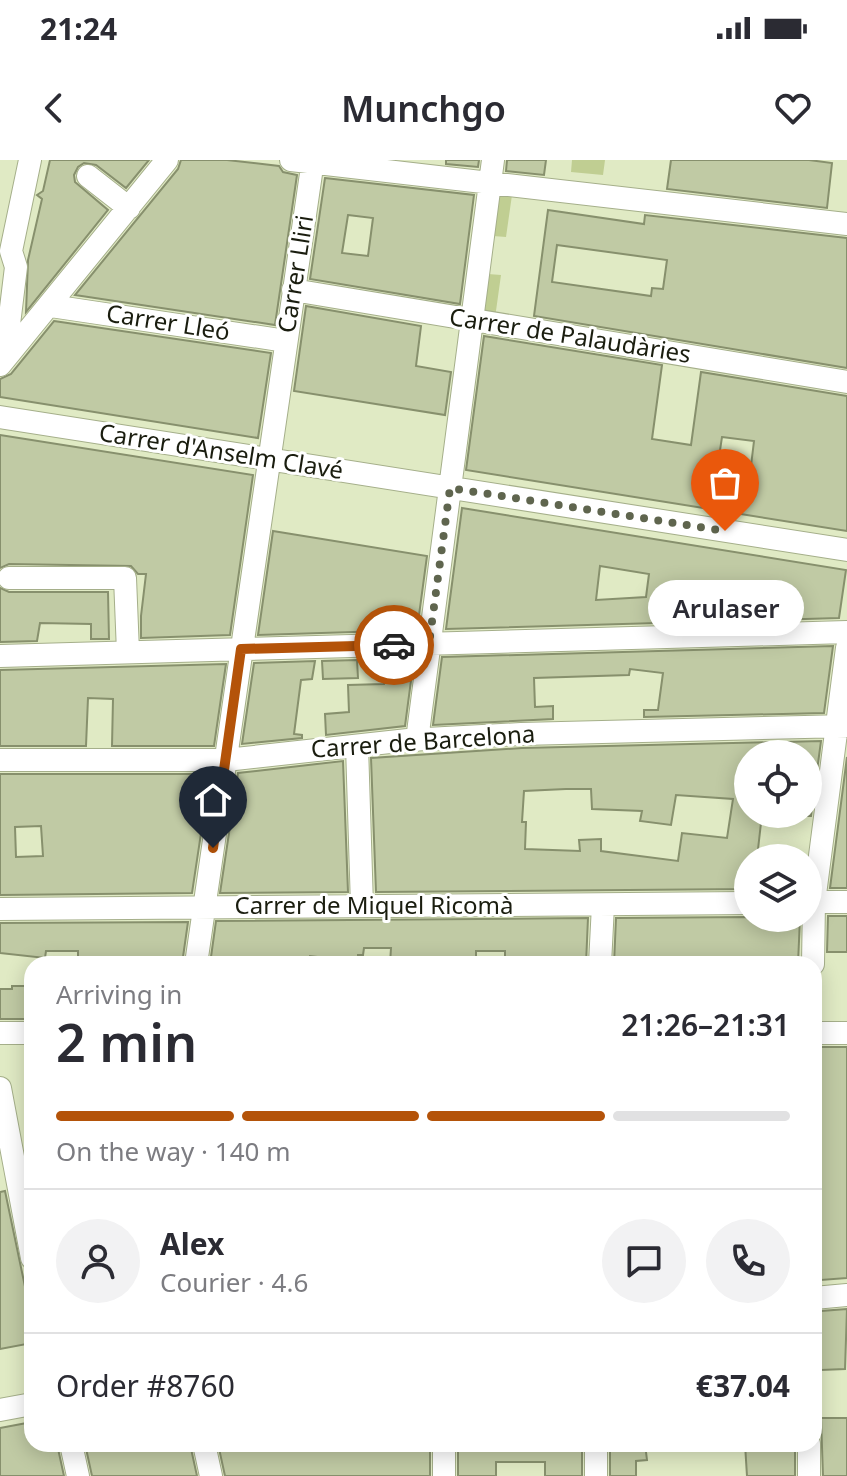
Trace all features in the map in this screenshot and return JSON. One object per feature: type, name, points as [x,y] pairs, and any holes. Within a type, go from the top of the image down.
[{"type":"street","points":[[17,331],[9,256],[30,160]]},
{"type":"street","points":[[3,361],[17,331],[51,306],[167,160]]},
{"type":"street","points":[[417,740],[446,488],[473,320],[493,160]]},
{"type":"street","points":[[305,161],[847,224]]},
{"type":"street","name":"Carrer Lliri","points":[[197,956],[293,290],[305,161]]},
{"type":"street","points":[[88,176],[129,208]]},
{"type":"street","name":"Carrer de Palaudàries","points":[[293,290],[847,382]]},
{"type":"street","name":"Carrer Lleó","points":[[51,306],[286,341]]},
{"type":"street","name":"Carrer d'Anselm Clavé","points":[[0,417],[847,550]]},
{"type":"street","points":[[9,578],[125,578],[128,652]]},
{"type":"street","points":[[0,656],[847,632]]},
{"type":"street","points":[[821,844],[842,726],[847,648]]},
{"type":"street","name":"Carrer de Barcelona","points":[[0,760],[226,760],[417,740],[521,734],[842,726]]},
{"type":"street","points":[[357,746],[362,906]]},
{"type":"street","points":[[822,902],[847,902]]},
{"type":"street","name":"Carrer de Miquel Ricomà","points":[[0,909],[734,903]]},
{"type":"street","points":[[600,956],[603,905]]},
{"type":"street","points":[[812,932],[813,956]]},
{"type":"street","points":[[0,1033],[24,1033]]},
{"type":"street","points":[[822,1033],[847,1033]]},
{"type":"street","points":[[0,1088],[24,1198]]},
{"type":"street","points":[[822,1297],[847,1295]]},
{"type":"street","points":[[0,1410],[24,1406]]},
{"type":"street","points":[[73,1452],[78,1476]]},
{"type":"street","points":[[206,1452],[211,1476]]},
{"type":"street","points":[[444,1452],[444,1476]]},
{"type":"street","points":[[596,1452],[596,1476]]},
{"type":"street","points":[[809,1452],[809,1476]]},
{"type":"green space","points":[[572,160],[605,160],[603,175],[571,172]]},
{"type":"green space","points":[[499,193],[512,195],[506,237],[493,236]]},
{"type":"green space","points":[[488,274],[501,275],[495,318],[482,317]]},
{"type":"building","points":[[50,160],[149,160],[126,188],[96,165],[84,163],[78,167],[75,182],[108,210],[26,312],[28,260],[42,199],[37,195],[43,191]]},
{"type":"building","points":[[181,160],[227,160],[279,166],[283,172],[297,175],[275,325],[75,295],[178,169]]},
{"type":"building","points":[[446,160],[479,160],[478,167],[446,164]]},
{"type":"building","points":[[507,160],[546,160],[544,175],[506,171]]},
{"type":"building","points":[[671,160],[809,160],[832,163],[827,208],[667,189]]},
{"type":"building","points":[[325,178],[474,195],[460,304],[310,279]],"holes":[[[348,215],[373,218],[368,256],[342,253]]]},
{"type":"building","points":[[548,210],[644,224],[645,215],[847,238],[847,368],[534,316]],"holes":[[[557,245],[667,260],[663,289],[652,288],[651,296],[552,282]]]},
{"type":"building","points":[[306,306],[421,326],[416,366],[451,372],[445,415],[294,391]]},
{"type":"building","points":[[54,321],[271,353],[258,438],[0,397],[0,379],[11,374]]},
{"type":"building","points":[[484,336],[662,365],[652,439],[691,445],[701,372],[847,396],[847,531],[466,470]],"holes":[[[722,437],[754,441],[750,474],[717,470]]]},
{"type":"building","points":[[0,435],[253,475],[230,635],[141,638],[146,574],[138,574],[131,566],[9,564],[0,568]]},
{"type":"building","points":[[462,508],[846,570],[839,618],[446,629]],"holes":[[[600,566],[649,574],[646,597],[596,600]]]},
{"type":"building","points":[[273,531],[427,556],[417,630],[258,635]]},
{"type":"building","points":[[0,588],[9,592],[108,592],[109,639],[91,639],[91,624],[40,623],[37,641],[0,642]]},
{"type":"building","points":[[833,646],[824,713],[644,717],[644,710],[658,710],[663,673],[630,669],[629,675],[534,678],[535,707],[553,706],[553,719],[433,725],[442,657]]},
{"type":"building","points":[[414,658],[405,726],[326,735],[325,714],[349,712],[348,685],[384,684],[384,659]]},
{"type":"building","points":[[357,660],[358,678],[323,679],[322,661]]},
{"type":"building","points":[[315,661],[312,679],[301,680],[294,734],[302,735],[302,738],[242,744],[254,663]]},
{"type":"building","points":[[226,664],[214,746],[112,746],[113,699],[88,698],[86,746],[0,746],[0,670]]},
{"type":"building","points":[[734,743],[734,828],[760,828],[759,844],[734,844],[734,889],[376,892],[371,758],[522,748]],"holes":[[[591,789],[592,809],[642,811],[640,821],[671,825],[676,795],[733,799],[727,838],[682,833],[678,861],[601,851],[601,839],[579,840],[580,851],[525,849],[526,822],[522,822],[524,791]]]},
{"type":"building","points":[[847,757],[847,888],[830,888]]},
{"type":"building","points":[[343,761],[348,892],[220,893],[238,773]]},
{"type":"building","points":[[0,774],[210,774],[192,893],[0,895]],"holes":[[[41,826],[43,856],[16,857],[15,827]]]},
{"type":"building","points":[[828,916],[847,916],[847,952],[827,952]]},
{"type":"building","points":[[734,917],[734,932],[799,932],[798,956],[614,956],[616,918]]},
{"type":"building","points":[[588,918],[586,956],[505,956],[505,951],[476,951],[476,956],[390,956],[391,948],[364,948],[363,955],[358,956],[211,956],[216,921]]},
{"type":"building","points":[[188,922],[183,956],[78,956],[78,951],[46,951],[45,956],[0,953],[0,923]]},
{"type":"building","points":[[12,986],[24,986],[24,1019],[0,1019],[0,989],[12,989]]},
{"type":"building","points":[[822,1047],[847,1047],[847,1278],[822,1280]]},
{"type":"building","points":[[5,1191],[24,1282],[24,1344],[0,1349],[0,1192]]},
{"type":"building","points":[[847,1309],[845,1369],[822,1370],[822,1311]]},
{"type":"building","points":[[822,1418],[847,1418],[847,1476],[823,1476]]},
{"type":"building","points":[[24,1424],[24,1452],[59,1452],[64,1476],[0,1476],[0,1428]]},
{"type":"building","points":[[87,1452],[192,1452],[197,1476],[92,1476]]},
{"type":"building","points":[[220,1452],[430,1452],[430,1476],[225,1476]]},
{"type":"building","points":[[458,1452],[582,1452],[582,1476],[545,1476],[545,1462],[496,1462],[496,1476],[458,1476]]},
{"type":"building","points":[[610,1452],[646,1452],[647,1460],[636,1461],[636,1476],[610,1476]]},
{"type":"building","points":[[746,1452],[795,1452],[795,1476],[747,1476]]},
{"type":"way so far","points":[[394,645],[429,644],[450,488],[725,531]]},
{"type":"place","name":"Arulaser","points":[[725,531]]},
{"type":"route","points":[[213,848],[241,649],[394,645]]}]
